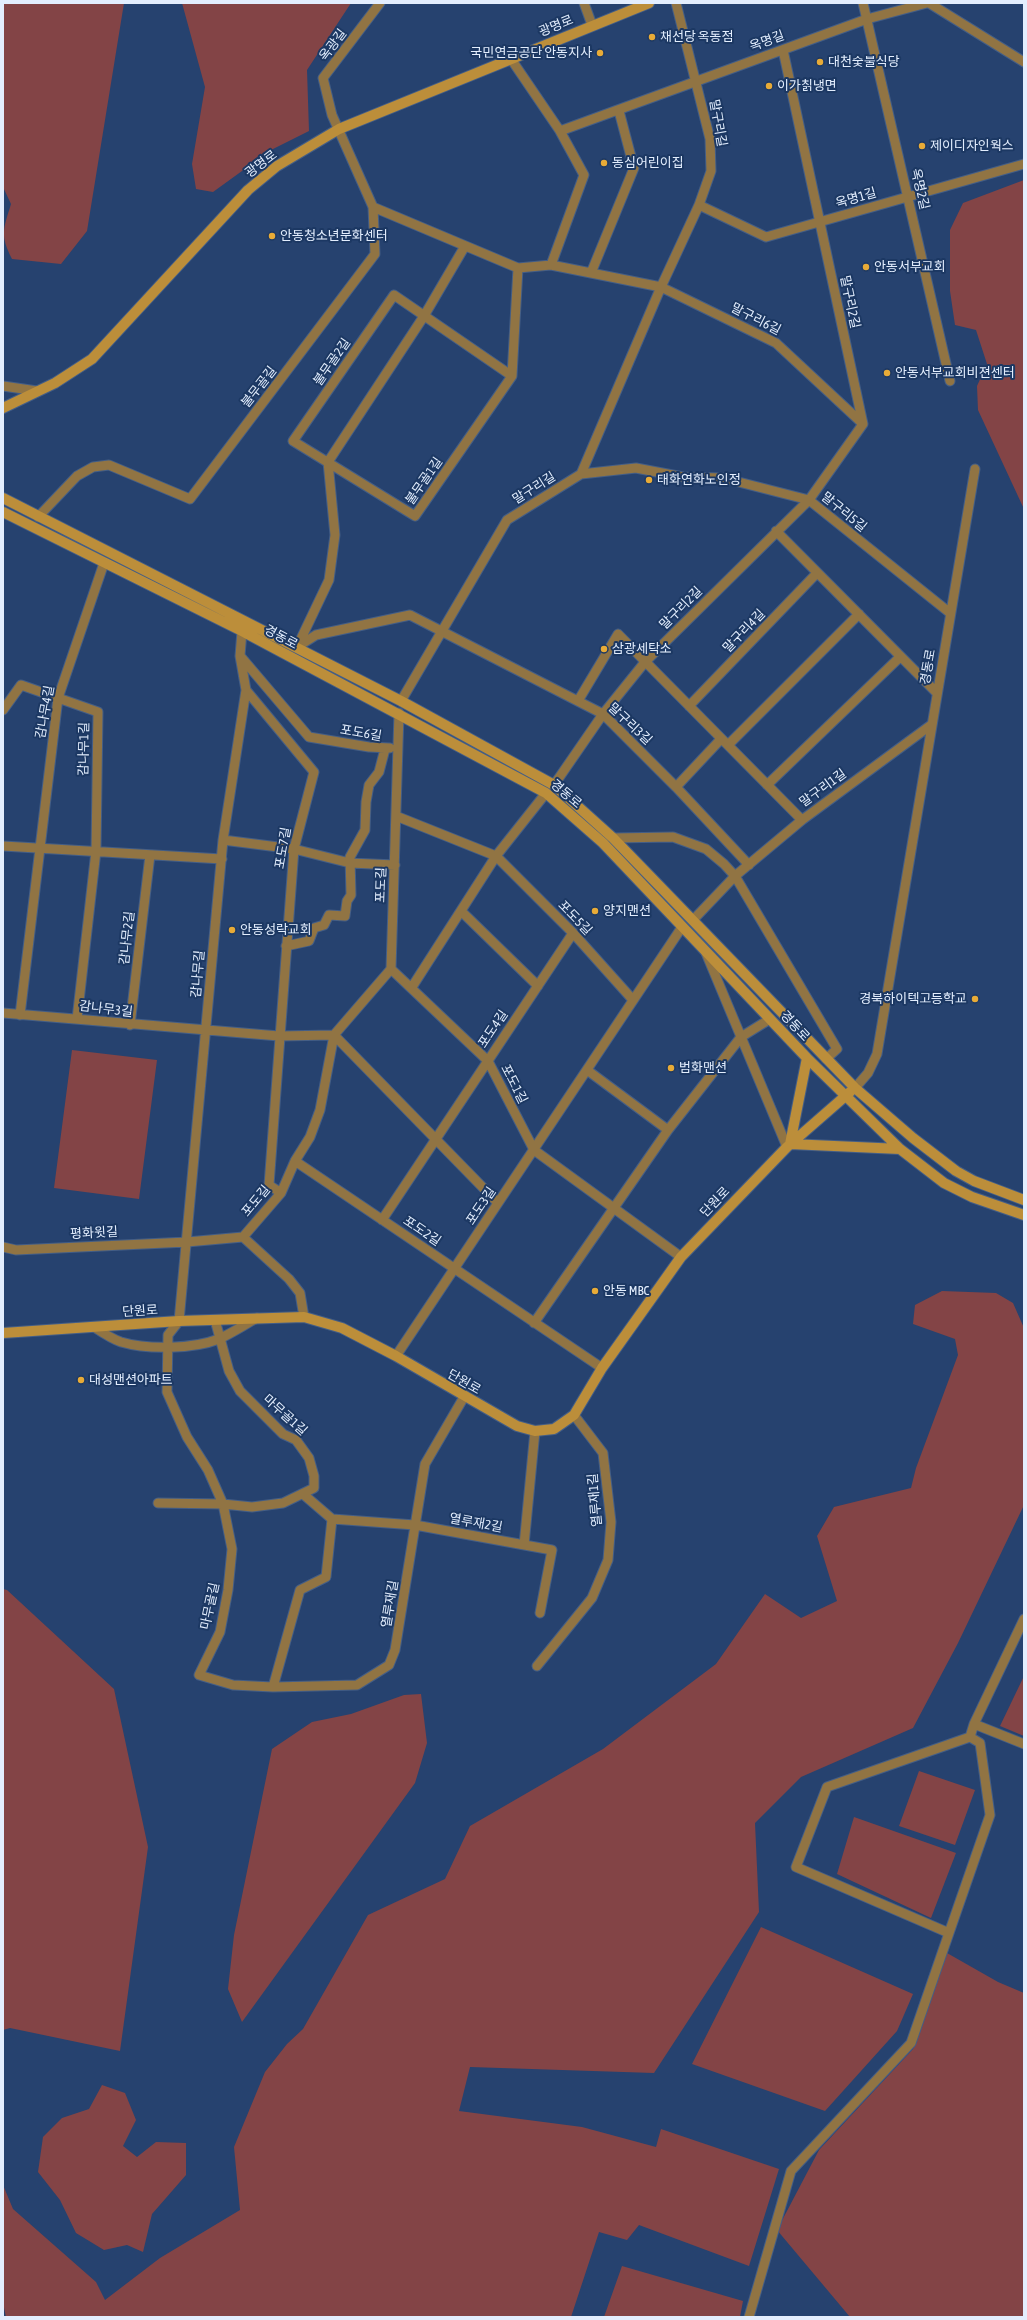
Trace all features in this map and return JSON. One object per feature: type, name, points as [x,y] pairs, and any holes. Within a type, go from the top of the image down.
[{"type":"street","name":"옥광길","points":[[339,129],[332,115],[323,78],[380,3]]},
{"type":"street","name":"광명로","points":[[584,3],[592,25]]},
{"type":"street","name":"광명로","points":[[3,408],[55,383],[92,359],[248,190],[277,166],[339,129],[592,25],[650,3]]},
{"type":"street","name":"말구리길","points":[[401,701],[507,520],[581,474],[661,287],[699,205],[711,171],[710,139],[676,3]]},
{"type":"street","name":"옥명2길","points":[[863,3],[950,381]]},
{"type":"street","name":"옥명길","points":[[560,131],[619,111],[696,81],[867,19],[928,3],[1024,62]]},
{"type":"street","name":"말구리2길","points":[[554,785],[603,714],[645,662],[809,500],[863,424],[783,50]]},
{"type":"street","points":[[511,59],[560,131],[584,175],[551,265]]},
{"type":"street","points":[[591,272],[634,168],[619,111]]},
{"type":"street","name":"불무골길","points":[[38,517],[76,476],[93,468],[109,464],[190,499],[375,254],[373,207],[339,129]]},
{"type":"street","name":"옥명1길","points":[[699,205],[766,238],[1024,164]]},
{"type":"street","points":[[373,207],[518,268],[551,265],[661,287]]},
{"type":"street","points":[[291,657],[329,580],[335,535],[328,462],[424,316],[465,246]]},
{"type":"street","points":[[512,376],[518,268]]},
{"type":"street","name":"말구리6길","points":[[661,287],[776,343],[863,424]]},
{"type":"street","name":"불무골2길","points":[[328,462],[294,441],[394,295],[424,316]]},
{"type":"street","points":[[424,316],[512,376]]},
{"type":"street","name":"불무골1길","points":[[328,462],[415,516],[512,376]]},
{"type":"street","points":[[3,386],[37,391]]},
{"type":"street","name":"말구리5길","points":[[581,474],[636,468],[683,476],[723,478],[809,500],[950,613]]},
{"type":"street","name":"경동로","points":[[855,1088],[868,1073],[877,1054],[936,693],[975,469]]},
{"type":"street","name":"경동로","points":[[3,498],[401,701],[554,785],[613,838],[855,1088],[913,1138],[956,1171],[974,1181],[1024,1200]]},
{"type":"street","name":"경동로","points":[[3,512],[242,631],[399,713],[546,793],[603,843],[807,1058],[900,1149],[935,1178],[950,1187],[1024,1215]]},
{"type":"street","points":[[776,531],[936,693]]},
{"type":"street","name":"감나무4길","points":[[40,848],[58,698],[104,563]]},
{"type":"street","name":"말구리4길","points":[[689,706],[817,573]]},
{"type":"street","points":[[676,787],[859,614]]},
{"type":"street","name":"말구리3길","points":[[297,647],[316,635],[410,615],[603,714],[676,787],[749,865]]},
{"type":"street","name":"감나무길","points":[[179,1321],[223,840],[246,690],[240,656],[242,631]]},
{"type":"street","points":[[578,701],[618,634],[802,820]]},
{"type":"street","name":"포도6길","points":[[240,656],[309,737],[385,749],[379,772],[369,785],[366,802],[365,830],[350,856],[351,895],[347,901],[345,916],[329,915],[324,925],[314,928],[309,941],[286,946]]},
{"type":"street","points":[[767,785],[900,657]]},
{"type":"street","name":"감나무1길","points":[[3,710],[21,685],[98,712],[96,851]]},
{"type":"street","name":"포도7길","points":[[246,690],[314,772],[294,849],[286,946],[270,1185],[281,1193]]},
{"type":"street","name":"포도길","points":[[392,970],[399,713]]},
{"type":"street","name":"말구리1길","points":[[693,920],[735,876],[802,820],[931,725]]},
{"type":"street","points":[[385,749],[398,747]]},
{"type":"street","points":[[412,987],[496,856],[546,793]]},
{"type":"street","name":"포도5길","points":[[396,816],[496,856],[573,933],[633,1000]]},
{"type":"street","points":[[613,838],[673,837],[706,849],[735,876],[837,1049],[826,1059]]},
{"type":"street","points":[[223,840],[294,849],[350,864],[395,865]]},
{"type":"street","points":[[3,846],[222,859]]},
{"type":"street","points":[[20,1015],[40,848]]},
{"type":"street","points":[[77,1019],[96,851]]},
{"type":"street","name":"감나무2길","points":[[130,1025],[150,854]]},
{"type":"street","points":[[461,911],[538,986]]},
{"type":"street","name":"포도3길","points":[[396,1356],[682,927]]},
{"type":"street","name":"포도4길","points":[[382,1220],[573,933]]},
{"type":"street","points":[[706,952],[741,1037],[789,1145]]},
{"type":"street","points":[[334,1036],[392,970]]},
{"type":"street","name":"포도1길","points":[[392,970],[412,987],[488,1061],[534,1150],[681,1257]]},
{"type":"street","name":"감나무3길","points":[[3,1013],[206,1031]]},
{"type":"street","points":[[534,1323],[668,1130],[741,1037],[770,1019]]},
{"type":"street","points":[[206,1031],[279,1036],[334,1036],[498,1203]]},
{"type":"street","name":"포도길","points":[[187,1242],[243,1237],[281,1193],[295,1161],[310,1137],[320,1110],[334,1036]]},
{"type":"street","points":[[789,1145],[807,1058]]},
{"type":"street","points":[[587,1070],[668,1130]]},
{"type":"street","name":"단원로","points":[[3,1334],[179,1321],[304,1317],[342,1328],[396,1356],[464,1397],[517,1426],[535,1431],[554,1429],[574,1415],[602,1368],[681,1257],[789,1145],[855,1088]]},
{"type":"street","points":[[789,1145],[900,1149]]},
{"type":"street","name":"포도2길","points":[[295,1161],[602,1368]]},
{"type":"street","points":[[243,1237],[289,1279],[300,1293],[304,1317]]},
{"type":"street","name":"평화윗길","points":[[3,1247],[16,1250],[187,1242]]},
{"type":"street","points":[[94,1327],[121,1342],[144,1346],[167,1347],[202,1343],[219,1339],[256,1318]]},
{"type":"street","name":"마무골1길","points":[[215,1320],[229,1372],[240,1391],[283,1434],[296,1440],[309,1458],[314,1476],[314,1488],[303,1494]]},
{"type":"street","name":"마무골길","points":[[179,1321],[168,1335],[167,1392],[187,1437],[208,1470],[223,1504],[232,1549],[228,1590],[220,1632],[199,1675],[233,1685]]},
{"type":"street","name":"열루재길","points":[[233,1685],[273,1687],[357,1685],[389,1665],[396,1650],[425,1464],[464,1397]]},
{"type":"street","name":"열루재1길","points":[[537,1666],[592,1598],[608,1560],[611,1522],[603,1453],[574,1415]]},
{"type":"street","points":[[524,1545],[535,1431]]},
{"type":"street","points":[[158,1503],[223,1504],[252,1507],[283,1503],[303,1494],[332,1519],[326,1577],[300,1590],[273,1687]]},
{"type":"street","name":"열루재2길","points":[[332,1519],[415,1525],[552,1550],[540,1613]]},
{"type":"street","points":[[970,1737],[974,1724],[1024,1619]]},
{"type":"street","points":[[974,1724],[1024,1744]]},
{"type":"street","points":[[949,1933],[796,1867],[827,1787],[970,1737]]},
{"type":"street","points":[[749,2317],[791,2171],[910,2043],[990,1814],[980,1743],[970,1737]]},
{"type":"shaded area","points":[[3,3],[124,3],[87,231],[61,264],[12,259],[4,238],[6,220],[11,204],[3,187]]},
{"type":"shaded area","points":[[182,3],[351,3],[307,70],[309,131],[271,150],[213,192],[196,189],[192,164],[205,87]]},
{"type":"shaded area","points":[[1024,180],[1024,509],[978,410],[977,386],[987,364],[976,330],[955,325],[950,291],[950,230],[963,203]]},
{"type":"shaded area","points":[[72,1050],[157,1060],[139,1199],[54,1188]]},
{"type":"shaded area","points":[[942,1291],[996,1293],[1013,1303],[1024,1328],[1024,1505],[958,1643],[913,1728],[801,1777],[755,1823],[759,1912],[654,2073],[470,2067],[459,2111],[582,2127],[656,2147],[661,2129],[779,2169],[749,2266],[639,2225],[627,2240],[599,2232],[571,2317],[6,2317],[3,2303],[3,2185],[13,2209],[96,2282],[105,2300],[160,2258],[240,2210],[234,2147],[265,2072],[287,2044],[303,2029],[368,1915],[445,1879],[470,1826],[603,1749],[716,1664],[765,1594],[801,1618],[837,1601],[817,1536],[834,1507],[911,1488],[916,1468],[958,1355],[955,1339],[913,1324],[915,1305]]},
{"type":"shaded area","points":[[3,1589],[7,1590],[114,1689],[148,1847],[120,2051],[10,2028],[3,2030]]},
{"type":"shaded area","points":[[1024,1676],[1024,1736],[1000,1726]]},
{"type":"shaded area","points":[[421,1694],[427,1743],[415,1783],[242,2022],[228,1989],[234,1935],[272,1749],[312,1722],[351,1714],[404,1695]]},
{"type":"shaded area","points":[[919,1771],[975,1790],[955,1845],[899,1826]]},
{"type":"shaded area","points":[[854,1817],[956,1853],[931,1918],[837,1874]]},
{"type":"shaded area","points":[[761,1927],[913,1994],[897,2031],[825,2111],[692,2064]]},
{"type":"shaded area","points":[[947,1953],[998,1982],[1024,1993],[1024,2317],[850,2317],[777,2230],[819,2150],[913,2049]]},
{"type":"shaded area","points":[[102,2085],[125,2093],[136,2120],[123,2146],[137,2157],[156,2142],[186,2143],[186,2175],[152,2214],[143,2252],[127,2245],[104,2250],[76,2233],[60,2200],[38,2172],[43,2137],[62,2118],[89,2109]]},
{"type":"shaded area","points":[[622,2266],[743,2301],[740,2317],[604,2317]]},
{"type":"place","name":"채선당 옥동점","points":[[652,37]]},
{"type":"place","name":"국민연금공단 안동지사","points":[[600,53]]},
{"type":"place","name":"대천숯불식당","points":[[820,62]]},
{"type":"place","name":"이가칡냉면","points":[[769,86]]},
{"type":"place","name":"제이디자인웍스","points":[[922,146]]},
{"type":"place","name":"동심어린이집","points":[[604,163]]},
{"type":"place","name":"안동청소년문화센터","points":[[272,236]]},
{"type":"place","name":"안동서부교회","points":[[866,267]]},
{"type":"place","name":"안동서부교회비젼센터","points":[[887,373]]},
{"type":"place","name":"태화연화노인정","points":[[649,480]]},
{"type":"place","name":"삼광세탁소","points":[[604,649]]},
{"type":"place","name":"양지맨션","points":[[595,911]]},
{"type":"place","name":"안동성락교회","points":[[232,930]]},
{"type":"place","name":"경북하이텍고등학교","points":[[975,999]]},
{"type":"place","name":"범화맨션","points":[[671,1068]]},
{"type":"place","name":"안동 MBC","points":[[595,1291]]},
{"type":"place","name":"대성맨션아파트","points":[[81,1380]]}]
